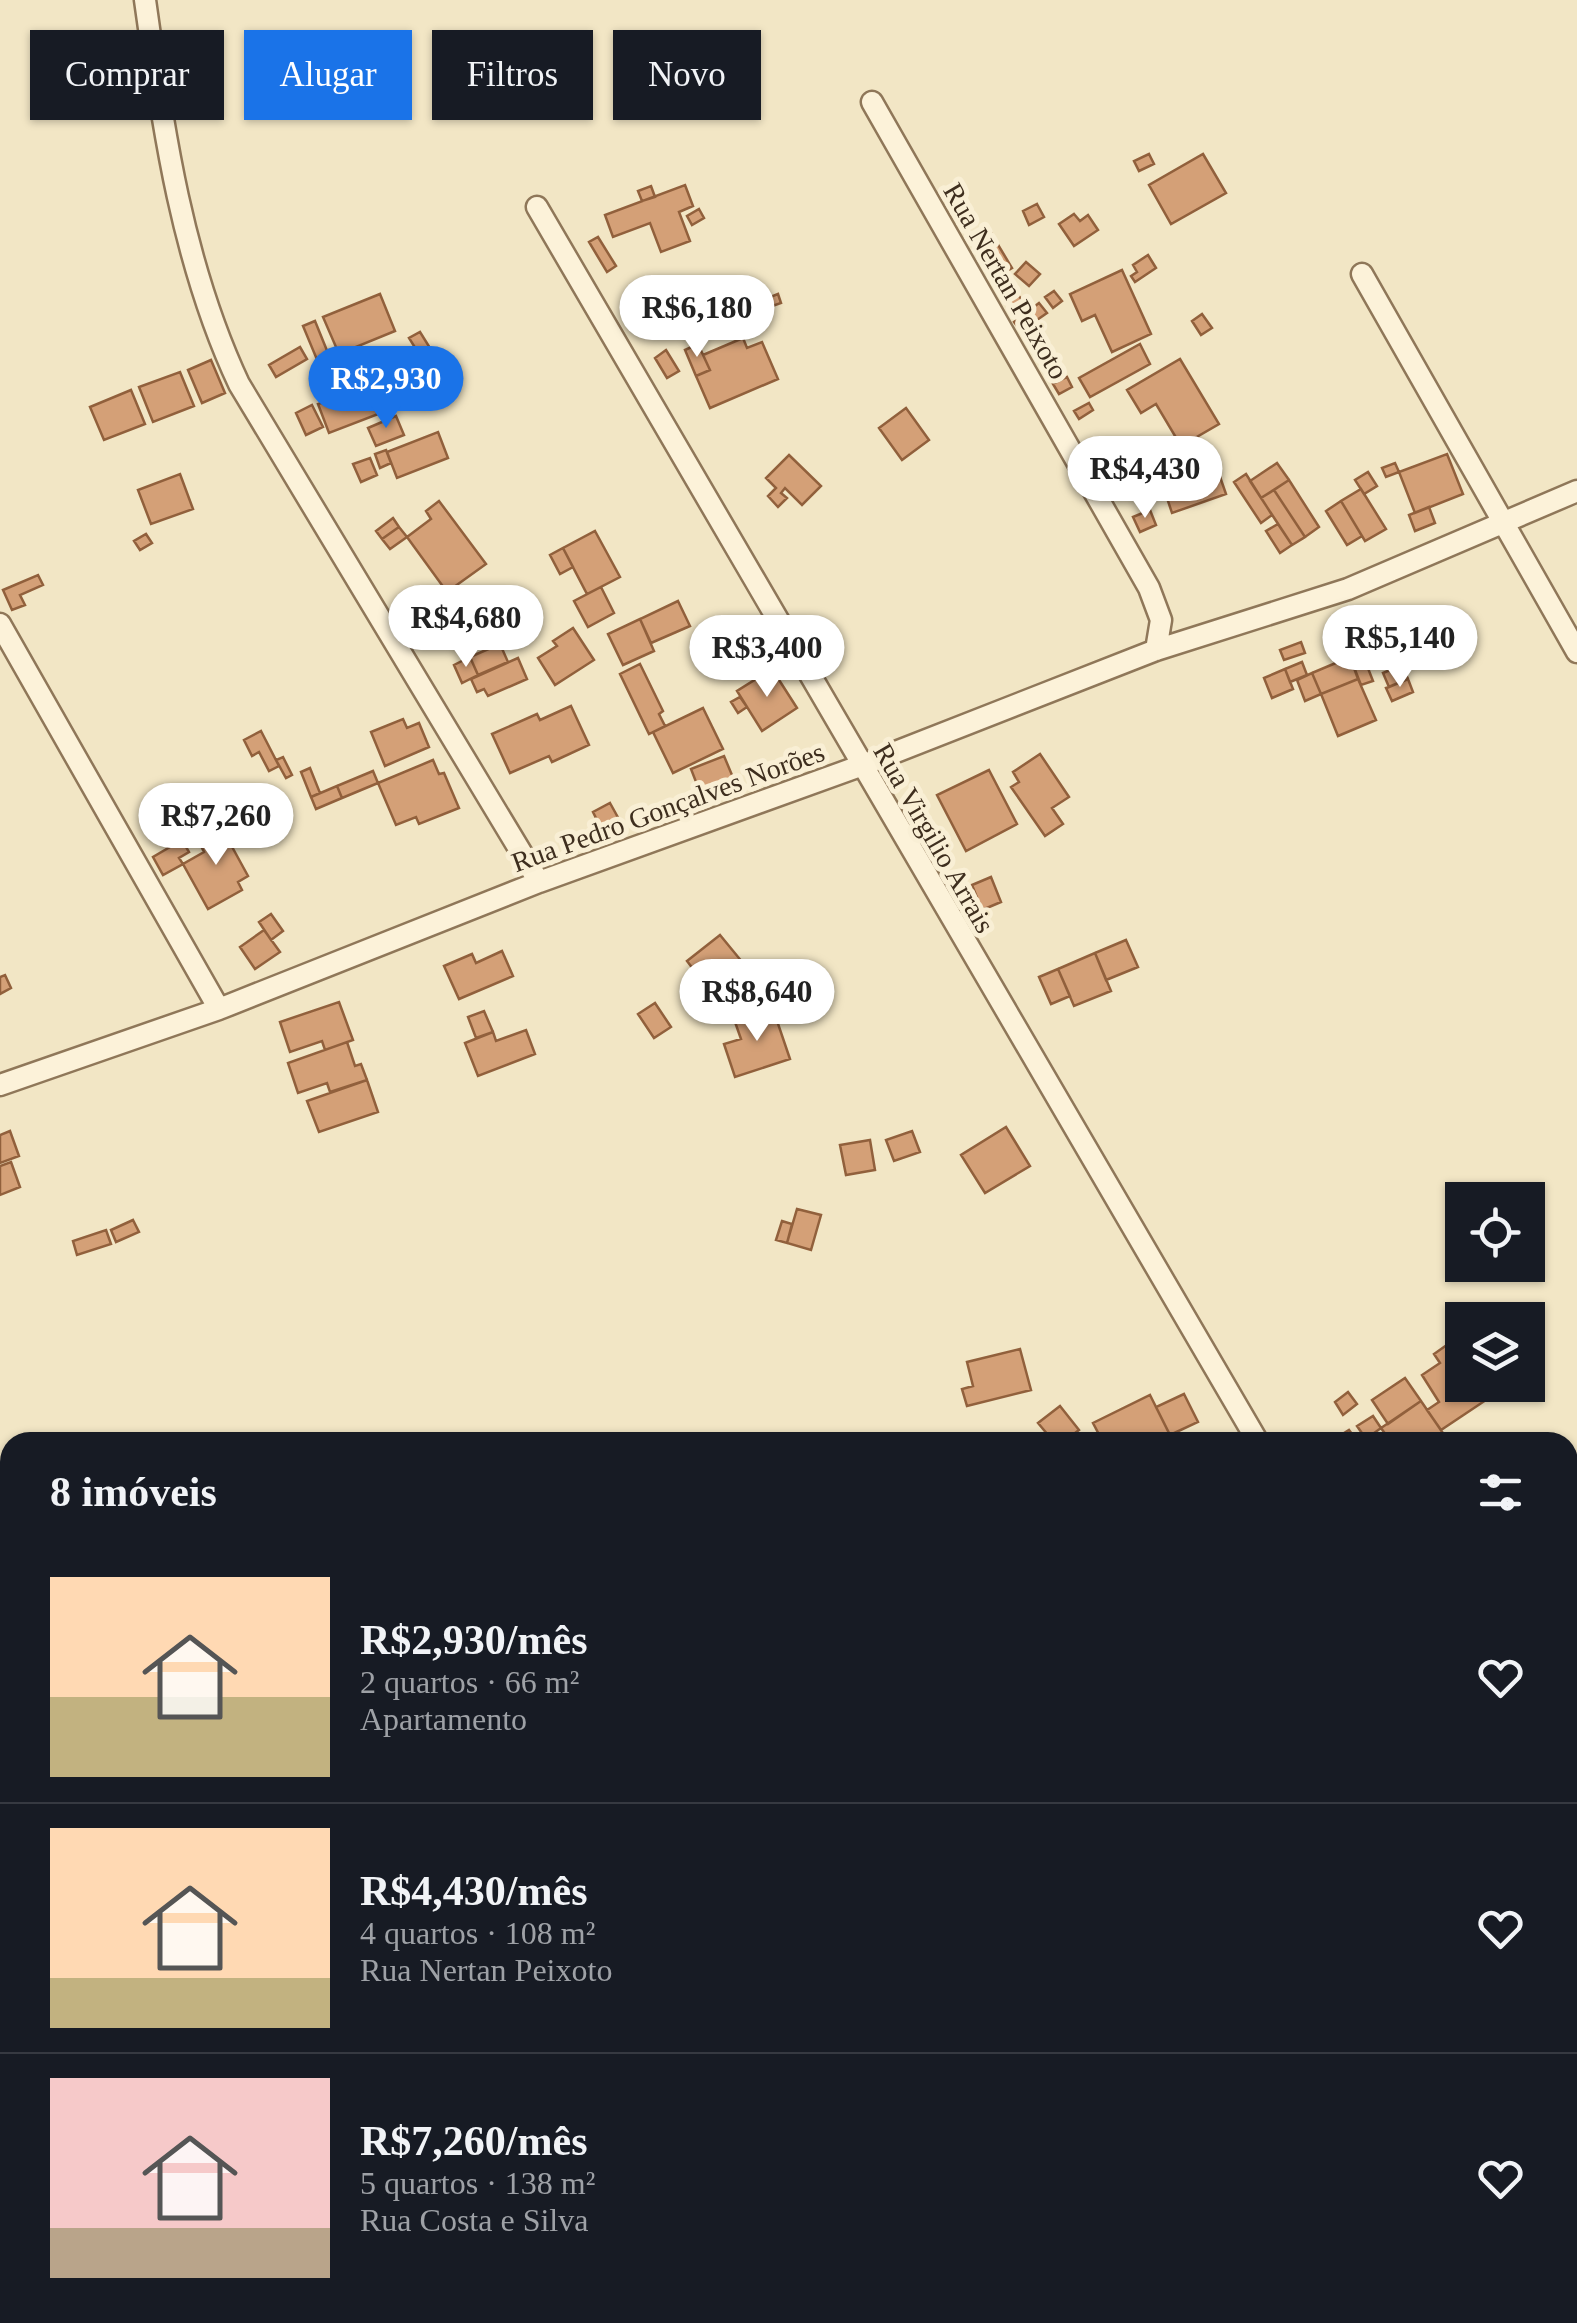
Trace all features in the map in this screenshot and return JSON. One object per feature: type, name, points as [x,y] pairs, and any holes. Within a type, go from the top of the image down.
[{"type":"street","points":[[145,0],[177,191],[216,334],[239,384],[539,882]]},
{"type":"street","name":"Rua Nertan Peixoto","points":[[872,102],[1148,588],[1160,620],[1156,650]]},
{"type":"street","name":"Rua Virgilio Arrais","points":[[536,207],[1252,1432]]},
{"type":"street","points":[[1362,274],[1577,652]]},
{"type":"street","name":"Rua Pedro Gonçalves Norões","points":[[0,1086],[219,1009],[539,882],[860,766],[1156,650],[1348,589],[1577,492]]},
{"type":"street","points":[[0,624],[219,1009]]},
{"type":"building","points":[[1149,154],[1154,164],[1139,171],[1134,161]]},
{"type":"building","points":[[1203,154],[1226,193],[1171,224],[1149,185]]},
{"type":"building","points":[[685,185],[693,206],[679,212],[690,241],[661,252],[650,223],[613,237],[605,215]]},
{"type":"building","points":[[651,186],[655,197],[642,201],[638,191]]},
{"type":"building","points":[[1037,204],[1044,217],[1029,225],[1023,211]]},
{"type":"building","points":[[699,209],[704,218],[692,225],[687,216]]},
{"type":"building","points":[[1074,214],[1080,221],[1088,215],[1098,230],[1074,246],[1059,224]]},
{"type":"building","points":[[988,228],[1012,268],[993,279],[969,239]]},
{"type":"building","points":[[598,237],[616,266],[607,272],[589,242]]},
{"type":"building","points":[[1148,255],[1156,268],[1135,282],[1131,276],[1137,272],[1133,265]]},
{"type":"building","points":[[1026,262],[1040,274],[1029,286],[1015,274]]},
{"type":"building","points":[[1122,270],[1151,334],[1112,352],[1095,315],[1082,321],[1070,294]]},
{"type":"building","points":[[1054,291],[1062,301],[1053,308],[1045,297]]},
{"type":"building","points":[[380,294],[395,331],[339,354],[323,317]]},
{"type":"building","points":[[778,294],[781,303],[758,311],[755,303]]},
{"type":"building","points":[[1017,294],[1024,302],[1014,311],[1007,303]]},
{"type":"building","points":[[642,295],[658,319],[639,331],[623,306]]},
{"type":"building","points":[[1039,303],[1047,313],[1021,331],[1014,322]]},
{"type":"building","points":[[1202,314],[1212,328],[1201,335],[1192,321]]},
{"type":"building","points":[[315,321],[330,358],[318,362],[303,326]]},
{"type":"building","points":[[420,332],[430,348],[419,354],[409,338]]},
{"type":"building","points":[[743,338],[747,348],[762,342],[778,379],[710,408],[696,376],[710,370],[703,355]]},
{"type":"building","points":[[698,344],[710,370],[696,376],[685,350]]},
{"type":"building","points":[[1140,344],[1150,364],[1090,397],[1079,378]]},
{"type":"building","points":[[300,347],[307,359],[276,377],[269,365]]},
{"type":"building","points":[[666,350],[679,371],[667,378],[655,358]]},
{"type":"building","points":[[1180,359],[1219,424],[1181,446],[1156,404],[1141,413],[1127,390]]},
{"type":"building","points":[[211,360],[225,393],[202,403],[188,370]]},
{"type":"building","points":[[360,362],[368,385],[388,378],[399,406],[329,433],[318,404],[328,401],[319,377]]},
{"type":"building","points":[[180,372],[194,406],[153,422],[139,387]]},
{"type":"building","points":[[1067,377],[1072,387],[1059,394],[1053,384]]},
{"type":"building","points":[[131,390],[145,424],[104,440],[90,407]]},
{"type":"building","points":[[1089,403],[1093,410],[1079,419],[1074,411]]},
{"type":"building","points":[[312,405],[323,427],[306,435],[296,413]]},
{"type":"building","points":[[906,408],[929,440],[902,460],[879,428]]},
{"type":"building","points":[[396,416],[404,435],[376,446],[368,428]]},
{"type":"building","points":[[438,432],[448,458],[397,478],[387,452]]},
{"type":"building","points":[[386,450],[391,463],[380,468],[375,454]]},
{"type":"building","points":[[1447,454],[1463,494],[1415,513],[1399,472]]},
{"type":"building","points":[[789,455],[821,486],[802,505],[785,488],[781,493],[787,498],[778,507],[768,496],[776,488],[766,478]]},
{"type":"building","points":[[370,458],[377,475],[361,482],[353,464]]},
{"type":"building","points":[[1277,463],[1289,480],[1261,498],[1250,481]]},
{"type":"building","points":[[1395,463],[1399,472],[1386,477],[1382,468]]},
{"type":"building","points":[[1218,471],[1226,494],[1172,513],[1164,489]]},
{"type":"building","points":[[1368,472],[1377,486],[1364,494],[1355,480]]},
{"type":"building","points":[[180,474],[193,509],[151,524],[138,490]]},
{"type":"building","points":[[1246,474],[1272,515],[1261,523],[1234,482]]},
{"type":"building","points":[[1289,480],[1319,527],[1305,537],[1274,490]]},
{"type":"building","points":[[1361,489],[1386,529],[1365,541],[1341,501]]},
{"type":"building","points":[[1274,490],[1305,537],[1292,545],[1261,498]]},
{"type":"building","points":[[439,501],[486,564],[447,592],[407,537],[431,519],[426,511]]},
{"type":"building","points":[[1341,501],[1362,536],[1347,545],[1326,511]]},
{"type":"building","points":[[1429,507],[1435,523],[1415,531],[1409,515]]},
{"type":"building","points":[[1150,510],[1156,525],[1140,532],[1133,517]]},
{"type":"building","points":[[393,518],[399,527],[382,539],[376,531]]},
{"type":"building","points":[[1278,524],[1292,545],[1280,553],[1266,531]]},
{"type":"building","points":[[399,527],[407,537],[390,549],[382,539]]},
{"type":"building","points":[[595,531],[620,577],[587,594],[563,548]]},
{"type":"building","points":[[146,534],[152,543],[140,550],[134,541]]},
{"type":"building","points":[[563,548],[573,567],[560,574],[550,555]]},
{"type":"building","points":[[38,575],[43,585],[20,595],[25,605],[12,610],[3,590]]},
{"type":"building","points":[[601,587],[614,613],[588,627],[574,601]]},
{"type":"building","points":[[678,601],[690,626],[651,643],[640,619]]},
{"type":"building","points":[[640,619],[654,651],[623,665],[608,634]]},
{"type":"building","points":[[748,624],[753,637],[717,652],[712,640]]},
{"type":"building","points":[[573,628],[594,660],[555,685],[538,658],[557,646],[553,641]]},
{"type":"building","points":[[1301,642],[1305,653],[1284,660],[1280,650]]},
{"type":"building","points":[[500,644],[508,662],[478,675],[470,657]]},
{"type":"building","points":[[1362,653],[1373,681],[1361,685],[1350,657]]},
{"type":"building","points":[[470,657],[478,675],[462,683],[454,665]]},
{"type":"building","points":[[1350,657],[1358,679],[1321,694],[1312,673]]},
{"type":"building","points":[[518,658],[527,679],[488,696],[484,689],[477,692],[471,679]]},
{"type":"building","points":[[1302,662],[1307,675],[1290,682],[1285,669]]},
{"type":"building","points":[[640,664],[663,711],[659,714],[665,726],[649,734],[620,674]]},
{"type":"building","points":[[1402,665],[1408,679],[1389,687],[1383,673]]},
{"type":"building","points":[[772,669],[797,708],[762,731],[737,691]]},
{"type":"building","points":[[1285,669],[1293,689],[1272,698],[1264,678]]},
{"type":"building","points":[[1312,673],[1321,694],[1305,701],[1297,680]]},
{"type":"building","points":[[1358,679],[1376,720],[1338,736],[1321,694]]},
{"type":"building","points":[[1408,679],[1413,692],[1392,701],[1386,688]]},
{"type":"building","points":[[740,697],[747,707],[738,713],[731,702]]},
{"type":"building","points":[[571,706],[589,745],[552,762],[549,756],[510,773],[492,734],[537,714],[540,720]]},
{"type":"building","points":[[703,708],[723,749],[673,773],[653,732]]},
{"type":"building","points":[[403,719],[407,728],[419,723],[429,747],[385,766],[371,732]]},
{"type":"building","points":[[261,731],[279,766],[269,771],[259,752],[252,756],[244,740]]},
{"type":"building","points":[[1040,754],[1069,797],[1052,808],[1063,824],[1045,836],[1011,787],[1019,782],[1013,772]]},
{"type":"building","points":[[724,756],[737,787],[703,800],[691,769]]},
{"type":"building","points":[[283,757],[292,775],[286,778],[276,760]]},
{"type":"building","points":[[433,760],[439,774],[444,773],[459,808],[419,824],[416,817],[396,825],[378,783]]},
{"type":"building","points":[[310,768],[320,793],[311,797],[301,772]]},
{"type":"building","points":[[989,770],[1017,824],[966,851],[937,795]]},
{"type":"building","points":[[373,771],[378,783],[342,798],[337,786]]},
{"type":"building","points":[[337,786],[342,798],[316,809],[311,797]]},
{"type":"building","points":[[610,803],[621,823],[603,832],[593,812]]},
{"type":"building","points":[[219,823],[248,876],[238,882],[242,890],[208,909],[183,864],[204,852],[196,836]]},
{"type":"building","points":[[182,840],[189,852],[179,858],[183,864],[163,875],[153,857]]},
{"type":"building","points":[[991,877],[1001,902],[982,910],[972,885]]},
{"type":"building","points":[[271,914],[283,931],[271,940],[259,922]]},
{"type":"building","points":[[264,930],[280,952],[255,969],[240,947]]},
{"type":"building","points":[[720,935],[743,963],[709,990],[687,961]]},
{"type":"building","points":[[1126,940],[1138,967],[1106,980],[1095,953]]},
{"type":"building","points":[[502,951],[513,976],[459,999],[444,966],[472,954],[476,963]]},
{"type":"building","points":[[1095,953],[1111,991],[1074,1006],[1058,969]]},
{"type":"building","points":[[1058,969],[1070,996],[1051,1004],[1039,977]]},
{"type":"building","points":[[5,975],[11,988],[0,994],[0,977]]},
{"type":"building","points":[[339,1002],[353,1040],[325,1050],[322,1041],[290,1052],[280,1022]]},
{"type":"building","points":[[655,1003],[671,1027],[654,1038],[638,1014]]},
{"type":"building","points":[[773,1009],[790,1059],[735,1077],[724,1044],[741,1039],[735,1022]]},
{"type":"building","points":[[484,1011],[493,1032],[476,1038],[468,1017]]},
{"type":"building","points":[[526,1030],[535,1054],[478,1076],[465,1043],[493,1032],[496,1041]]},
{"type":"building","points":[[347,1042],[355,1066],[361,1064],[367,1080],[330,1092],[327,1083],[298,1093],[288,1063]]},
{"type":"building","points":[[367,1080],[378,1112],[319,1132],[307,1101]]},
{"type":"building","points":[[1006,1127],[1030,1166],[985,1193],[961,1155]]},
{"type":"building","points":[[10,1131],[19,1156],[0,1163],[0,1135]]},
{"type":"building","points":[[912,1131],[920,1152],[894,1161],[886,1140]]},
{"type":"building","points":[[870,1140],[875,1170],[846,1175],[840,1145]]},
{"type":"building","points":[[11,1162],[20,1187],[0,1195],[0,1166]]},
{"type":"building","points":[[797,1209],[821,1215],[811,1250],[787,1243]]},
{"type":"building","points":[[133,1220],[139,1232],[116,1242],[111,1230]]},
{"type":"building","points":[[782,1221],[792,1224],[787,1243],[776,1240]]},
{"type":"building","points":[[106,1230],[111,1244],[77,1255],[73,1241]]},
{"type":"building","points":[[1445,1346],[1445,1402],[1483,1402],[1441,1430],[1427,1410],[1439,1402],[1422,1375],[1440,1363],[1434,1354]]},
{"type":"building","points":[[1020,1349],[1031,1390],[967,1406],[962,1389],[973,1386],[967,1362]]},
{"type":"building","points":[[1405,1378],[1421,1401],[1388,1424],[1372,1400]]},
{"type":"building","points":[[1348,1392],[1357,1404],[1343,1415],[1335,1402]]},
{"type":"building","points":[[1184,1394],[1198,1422],[1168,1432],[1156,1407]]},
{"type":"building","points":[[1150,1395],[1168,1432],[1098,1432],[1093,1423]]},
{"type":"building","points":[[1421,1401],[1442,1432],[1384,1432],[1381,1428]]},
{"type":"building","points":[[1060,1406],[1079,1430],[1046,1432],[1038,1423]]},
{"type":"building","points":[[1373,1416],[1381,1428],[1361,1432],[1357,1426]]}]
